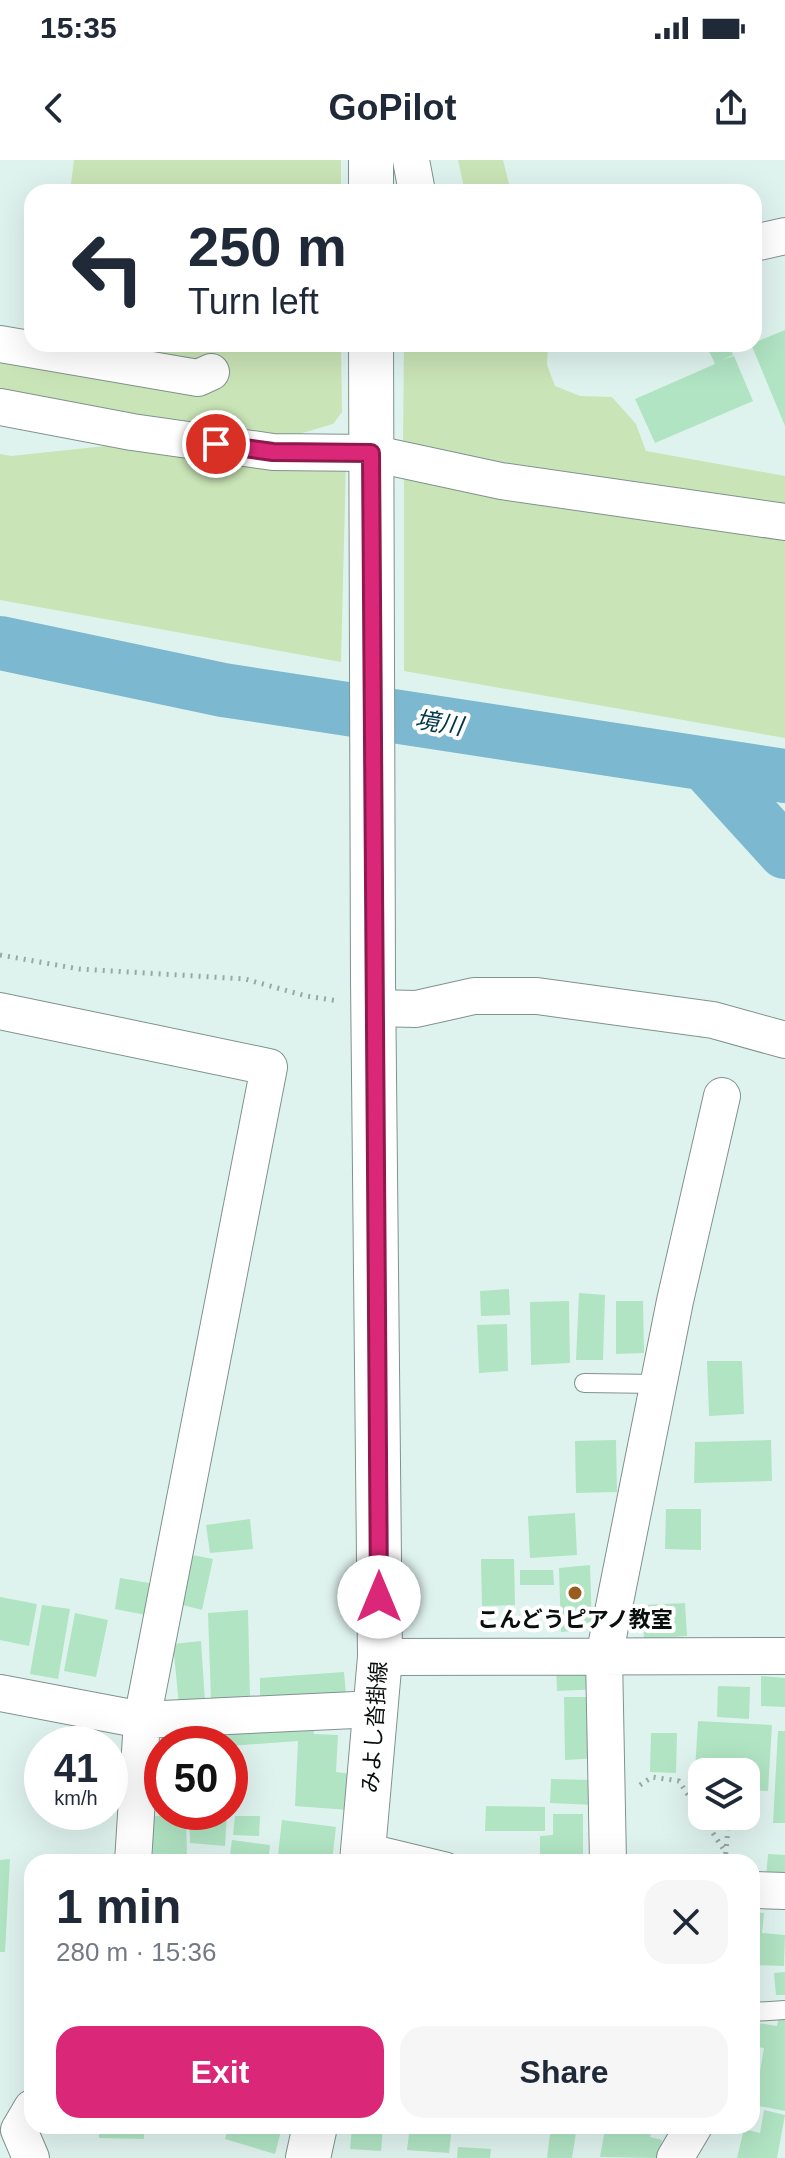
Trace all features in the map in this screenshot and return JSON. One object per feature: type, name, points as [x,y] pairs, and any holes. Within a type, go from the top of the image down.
[{"type":"main road","points":[[371,160],[371,184]]},
{"type":"main road","name":"みよし沓掛線","points":[[364,1852],[380,1657],[371,352]]},
{"type":"street","points":[[411,160],[416,184]]},
{"type":"street","points":[[762,241],[785,236]]},
{"type":"street","points":[[0,344],[24,348]]},
{"type":"street","points":[[47,352],[198,378],[211,372]]},
{"type":"street","points":[[0,407],[132,432],[273,452],[371,453],[501,481],[785,522]]},
{"type":"street","points":[[374,993],[416,1009],[474,996],[537,996],[713,1020],[785,1040]]},
{"type":"street","points":[[0,1011],[269,1067],[142,1720],[134,1854]]},
{"type":"street","points":[[608,1854],[604,1657],[658,1384],[722,1096]]},
{"type":"street","points":[[380,1657],[785,1656]]},
{"type":"street","points":[[0,1693],[142,1720],[376,1709]]},
{"type":"street","points":[[760,1890],[785,1891]]},
{"type":"street","points":[[675,2158],[689,2134]]},
{"type":"lane","points":[[584,1383],[658,1384]]},
{"type":"lane","points":[[760,2012],[785,2010]]},
{"type":"path","points":[[0,955],[79,969],[245,979],[306,996],[374,993]]},
{"type":"path","points":[[608,1790],[634,1789],[652,1777],[679,1781],[726,1853]]},
{"type":"path","points":[[726,1853],[728,1830]]},
{"type":"green space","points":[[74,160],[341,160],[341,184],[71,184]]},
{"type":"green space","points":[[458,160],[503,160],[509,184],[463,184]]},
{"type":"green space","points":[[24,348],[24,352],[341,352],[342,412],[333,424],[292,436],[239,441],[0,397],[0,351]]},
{"type":"green space","points":[[404,352],[548,352],[547,365],[555,386],[580,396],[612,397],[636,424],[646,451],[785,476],[785,514],[512,475],[403,442]]},
{"type":"green space","points":[[143,442],[346,462],[341,662],[0,600],[0,454],[11,456]]},
{"type":"green space","points":[[404,472],[785,532],[785,738],[404,671]]},
{"type":"building","points":[[785,330],[785,426],[754,352],[762,352],[762,339]]},
{"type":"building","points":[[709,352],[732,352],[733,355],[722,360],[734,356],[753,401],[655,443],[635,399],[715,364]]},
{"type":"building","points":[[509,1289],[510,1315],[481,1316],[480,1291]]},
{"type":"building","points":[[579,1293],[605,1295],[603,1360],[576,1360]]},
{"type":"building","points":[[569,1301],[570,1363],[531,1365],[530,1302]]},
{"type":"building","points":[[616,1301],[643,1301],[644,1353],[616,1354]]},
{"type":"building","points":[[507,1324],[508,1371],[479,1373],[477,1325]]},
{"type":"building","points":[[707,1361],[742,1361],[744,1414],[709,1416]]},
{"type":"building","points":[[616,1440],[617,1492],[576,1493],[575,1441]]},
{"type":"building","points":[[771,1440],[772,1481],[694,1483],[695,1442]]},
{"type":"building","points":[[666,1509],[701,1509],[701,1550],[665,1549]]},
{"type":"building","points":[[575,1513],[577,1555],[530,1558],[528,1516]]},
{"type":"building","points":[[250,1519],[253,1549],[210,1553],[206,1525]]},
{"type":"building","points":[[187,1554],[213,1559],[202,1610],[175,1603]]},
{"type":"building","points":[[481,1559],[514,1559],[515,1605],[482,1606]]},
{"type":"building","points":[[590,1565],[592,1629],[561,1632],[559,1568]]},
{"type":"building","points":[[520,1570],[553,1570],[554,1585],[520,1585]]},
{"type":"building","points":[[120,1578],[161,1585],[156,1617],[115,1609]]},
{"type":"building","points":[[0,1597],[37,1604],[29,1646],[0,1640]]},
{"type":"building","points":[[685,1603],[687,1636],[644,1639],[643,1605]]},
{"type":"building","points":[[42,1605],[70,1609],[58,1679],[30,1674]]},
{"type":"building","points":[[248,1610],[250,1698],[211,1700],[208,1613]]},
{"type":"building","points":[[75,1613],[108,1620],[96,1677],[64,1671]]},
{"type":"building","points":[[201,1641],[205,1702],[179,1705],[173,1644]]},
{"type":"building","points":[[600,1665],[601,1689],[557,1691],[556,1666]]},
{"type":"building","points":[[344,1672],[346,1694],[260,1702],[260,1678]]},
{"type":"building","points":[[761,1676],[785,1678],[785,1707],[761,1706]]},
{"type":"building","points":[[718,1686],[750,1687],[749,1719],[717,1717]]},
{"type":"building","points":[[564,1697],[598,1697],[599,1758],[565,1760]]},
{"type":"building","points":[[312,1714],[314,1734],[338,1735],[336,1772],[351,1774],[349,1810],[295,1806],[298,1741],[248,1745],[248,1726],[161,1725]]},
{"type":"building","points":[[698,1721],[772,1725],[768,1791],[760,1791],[760,1758],[696,1758]]},
{"type":"building","points":[[778,1731],[785,1731],[785,1823],[773,1823]]},
{"type":"building","points":[[651,1733],[677,1733],[676,1773],[650,1772]]},
{"type":"building","points":[[551,1779],[595,1780],[594,1805],[550,1803]]},
{"type":"building","points":[[486,1806],[545,1807],[545,1831],[485,1831]]},
{"type":"building","points":[[553,1814],[583,1814],[583,1854],[540,1854],[540,1836],[553,1835]]},
{"type":"building","points":[[248,1816],[260,1816],[259,1836],[233,1835],[234,1830],[248,1830]]},
{"type":"building","points":[[282,1820],[336,1827],[333,1854],[278,1854]]},
{"type":"building","points":[[153,1830],[186,1830],[187,1854],[153,1854]]},
{"type":"building","points":[[190,1830],[226,1830],[225,1846],[190,1843]]},
{"type":"building","points":[[232,1840],[270,1845],[269,1854],[230,1854]]},
{"type":"building","points":[[768,1854],[785,1855],[785,1878],[766,1877]]},
{"type":"building","points":[[10,1859],[5,1952],[0,1952],[0,1860]]},
{"type":"building","points":[[760,1913],[764,1913],[762,1933],[785,1935],[784,1966],[760,1965]]},
{"type":"building","points":[[785,1972],[785,1995],[776,1995],[774,1973]]},
{"type":"building","points":[[779,2016],[785,2018],[785,2111],[760,2106],[760,2071],[764,2048],[760,2047],[760,2023],[777,2026]]},
{"type":"building","points":[[764,2110],[785,2115],[777,2158],[737,2158],[743,2134],[760,2133]]},
{"type":"building","points":[[99,2134],[144,2134],[144,2139],[99,2138]]},
{"type":"building","points":[[227,2134],[280,2134],[275,2154],[225,2139]]},
{"type":"building","points":[[351,2134],[382,2134],[381,2151],[350,2149]]},
{"type":"building","points":[[409,2134],[451,2134],[449,2153],[407,2150]]},
{"type":"building","points":[[550,2134],[576,2134],[572,2158],[547,2158]]},
{"type":"building","points":[[604,2134],[651,2134],[650,2137],[662,2140],[658,2158],[600,2157]]},
{"type":"building","points":[[458,2147],[491,2149],[490,2158],[457,2158]]},
{"type":"waterway","name":"境川","points":[[0,643],[223,690],[785,776]]},
{"type":"waterway","points":[[705,764],[785,852]]},
{"type":"place","name":"こんどうピアノ教室","points":[[575,1593]]},
{"type":"route","points":[[216,444],[273,452],[371,453],[379,1597]]}]
